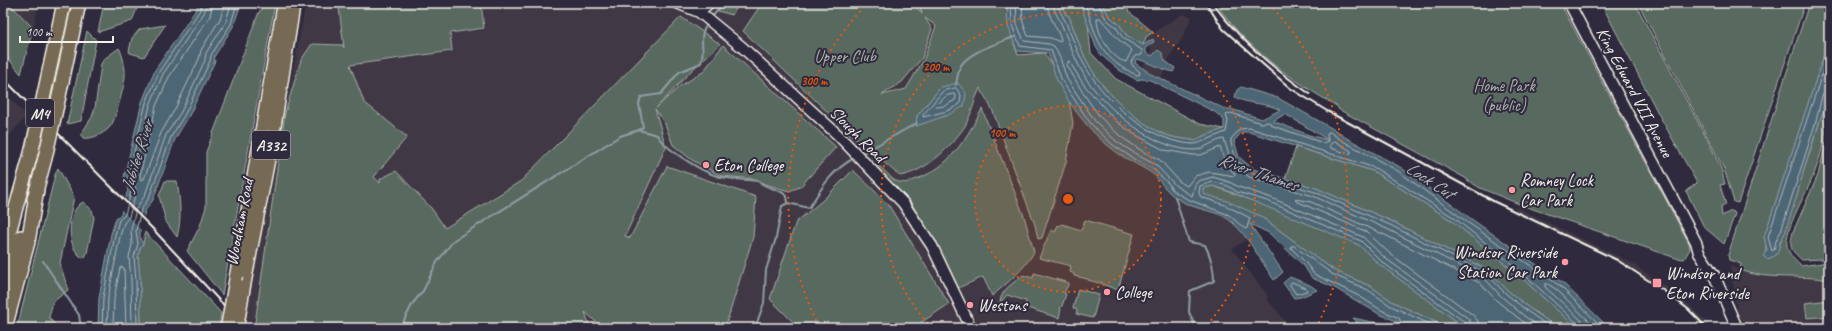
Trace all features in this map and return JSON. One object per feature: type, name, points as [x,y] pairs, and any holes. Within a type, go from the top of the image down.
[{"type":"highway","name":"M4","points":[[3,254],[32,150],[64,3]]},
{"type":"highway","name":"M4","points":[[5,328],[28,242],[37,190],[79,3]]},
{"type":"highway","name":"M4","points":[[3,290],[37,190]]},
{"type":"highway","name":"M4","points":[[3,236],[17,205]]},
{"type":"main road","name":"Woodham Road","points":[[227,328],[284,3]]},
{"type":"main road","name":"Woodham Road","points":[[237,328],[272,136],[294,3]]},
{"type":"main road","name":"Slough Road","points":[[677,3],[706,18],[742,47],[838,135],[903,203],[932,246],[971,328]]},
{"type":"main road","points":[[706,18],[709,3]]},
{"type":"main road","name":"King Edward VII Avenue","points":[[1569,3],[1696,242],[1699,252],[1716,281],[1737,328]]},
{"type":"shaded area","points":[[9,3],[39,3],[33,28]]},
{"type":"shaded area","name":"Eton College","points":[[306,3],[1007,3],[1042,52],[1048,53],[1053,68],[1089,127],[1110,148],[1151,172],[1166,187],[1169,193],[1185,203],[1227,218],[1235,224],[1247,239],[1232,249],[1268,296],[1267,299],[1291,328],[253,328],[245,319]]},
{"type":"shaded area","points":[[1183,14],[1192,17],[1180,42],[1170,56],[1161,78],[1142,69],[1151,49],[1143,44],[1146,37]]},
{"type":"shaded area","points":[[3,91],[27,116],[7,138],[3,148]]},
{"type":"shaded area","points":[[1516,207],[1630,262],[1678,295],[1709,324],[1705,328],[1687,310],[1662,291],[1617,261],[1513,213]]},
{"type":"shaded area","points":[[1730,266],[1753,275],[1814,277],[1829,280],[1829,328],[1744,328],[1738,313]]},
{"type":"green space","points":[[3,3],[9,3],[33,28],[21,74],[3,52]]},
{"type":"green space","points":[[104,3],[139,3],[132,21],[98,32]]},
{"type":"green space","points":[[267,3],[275,3],[222,295],[187,251],[200,226],[206,207],[206,152],[259,12]]},
{"type":"green space","points":[[343,3],[481,3],[484,28],[450,33],[452,51],[350,65],[364,102],[407,137],[374,177],[380,183],[380,179],[396,171],[432,209],[445,228],[521,181],[681,17],[720,44],[691,71],[656,108],[680,86],[703,72],[723,45],[836,147],[800,187],[789,191],[765,184],[756,179],[721,176],[692,160],[673,145],[665,124],[655,109],[666,147],[625,236],[630,238],[667,166],[756,197],[753,237],[725,328],[603,328],[585,312],[589,324],[594,328],[259,328],[255,323],[285,113],[301,60],[312,44],[343,45],[344,48],[339,8],[344,7]]},
{"type":"green space","points":[[715,3],[740,3],[732,15],[718,11]]},
{"type":"green space","name":"Upper Club","points":[[762,3],[914,3],[922,14],[919,3],[1008,3],[1014,44],[1018,55],[1044,53],[1067,88],[1073,123],[1066,162],[1042,238],[1038,239],[1035,225],[992,109],[980,88],[965,126],[945,150],[928,164],[900,176],[844,129],[846,119],[839,123],[743,31]],"holes":[[[925,18],[936,26],[924,59],[906,89],[882,95],[902,82],[922,58],[932,29]],[[941,87],[931,120],[916,126],[917,116]]]},
{"type":"green space","points":[[1062,3],[1080,3],[1088,24],[1091,53],[1116,79],[1200,124],[1224,129],[1201,137],[1196,141],[1169,136],[1159,132],[1138,119],[1109,93],[1095,75],[1083,54],[1069,16],[1065,14]]},
{"type":"green space","points":[[1101,3],[1128,3],[1128,11],[1153,32],[1146,37],[1143,45],[1126,35],[1119,24],[1110,17]]},
{"type":"green space","name":"Home Park (public)","points":[[1216,3],[1560,3],[1689,243],[1690,249],[1684,259],[1676,258],[1524,206],[1480,188],[1467,179],[1338,109],[1338,107],[1304,86],[1271,62],[1241,35]]},
{"type":"green space","points":[[1601,3],[1635,3],[1710,145],[1721,168],[1725,184],[1720,185],[1726,205],[1721,206],[1722,216],[1731,211],[1735,214],[1724,244],[1704,227],[1686,191],[1697,183],[1658,113]]},
{"type":"green space","points":[[1638,3],[1805,3],[1738,203],[1734,202],[1724,169]]},
{"type":"green space","points":[[1809,3],[1829,3],[1829,40],[1766,232],[1765,254],[1779,247],[1829,93],[1827,123],[1821,154],[1811,181],[1789,230],[1787,246],[1792,257],[1801,266],[1822,263],[1829,260],[1829,280],[1751,273],[1740,270],[1741,264],[1729,260],[1728,255]]},
{"type":"green space","points":[[165,25],[144,57],[130,53],[129,51],[132,38],[140,29]]},
{"type":"green space","points":[[87,31],[96,40],[81,121],[67,124]]},
{"type":"green space","points":[[119,48],[124,61],[125,79],[114,120],[107,130],[95,137],[83,138],[81,134],[92,117],[95,108],[101,64],[104,59]]},
{"type":"green space","points":[[982,109],[1024,216],[1034,252],[1020,270],[992,296],[983,277],[958,288],[940,252],[910,201],[874,165],[881,168],[892,179],[901,183],[929,174],[956,151],[970,131]]},
{"type":"green space","points":[[1829,129],[1829,254],[1823,259],[1802,260],[1793,251],[1791,245],[1793,232],[1818,175]]},
{"type":"green space","points":[[1296,147],[1373,171],[1451,220],[1515,272],[1577,328],[1558,328],[1529,308],[1507,290],[1489,271],[1391,221],[1316,188],[1285,179]]},
{"type":"green space","points":[[58,168],[74,197],[60,263],[68,290],[53,302],[49,317],[57,328],[17,328],[55,175]]},
{"type":"green space","points":[[853,170],[888,204],[949,304],[913,328],[799,328],[770,299],[796,222],[823,200]]},
{"type":"green space","points":[[165,181],[177,181],[180,223],[177,237],[166,222],[159,196]]},
{"type":"green space","points":[[1213,186],[1265,205],[1359,245],[1380,265],[1466,328],[1448,328],[1393,302],[1370,286],[1335,271],[1260,216],[1202,194],[1203,188]]},
{"type":"green space","points":[[83,202],[92,210],[94,218],[87,253],[83,258],[73,247],[70,230],[73,213]]},
{"type":"green space","points":[[1085,220],[1134,234],[1118,290],[1102,284],[1102,282],[1099,283],[1074,276],[1074,274],[1070,272],[1071,266],[1039,258],[1051,230],[1055,232],[1058,225],[1060,226],[1062,224],[1081,230]]},
{"type":"green space","points":[[145,232],[221,313],[219,328],[141,328],[138,257],[140,248],[143,244]]},
{"type":"green space","points":[[1034,273],[1069,283],[1064,293],[1066,294],[1060,308],[1059,318],[1024,307],[1026,301],[1007,295],[1000,303],[1002,294],[1008,287],[1023,275],[1033,278]]},
{"type":"green space","points":[[1078,289],[1099,295],[1093,318],[1076,314],[1077,310],[1073,308]]},
{"type":"green space","points":[[1829,300],[1829,316],[1807,318],[1805,303]]},
{"type":"water","name":"Jubilee River","points":[[198,3],[241,3],[234,25],[214,57],[215,61],[189,116],[175,139],[153,200],[145,211],[140,231],[140,238],[143,244],[140,248],[138,257],[141,328],[98,328],[99,298],[111,234],[116,218],[121,214],[128,190],[124,177],[142,102],[155,70],[197,8]]},
{"type":"water","name":"River Thames","points":[[1007,3],[1062,3],[1065,14],[1069,16],[1083,54],[1095,75],[1109,93],[1128,111],[1159,132],[1176,138],[1196,141],[1201,137],[1224,129],[1224,120],[1215,112],[1150,80],[1137,80],[1119,70],[1101,55],[1096,47],[1080,3],[1101,3],[1110,17],[1119,24],[1126,35],[1143,45],[1153,39],[1154,42],[1146,47],[1146,53],[1152,56],[1158,50],[1162,53],[1165,61],[1175,68],[1173,72],[1137,59],[1135,63],[1153,75],[1225,109],[1231,109],[1262,119],[1280,110],[1275,107],[1240,100],[1235,97],[1237,90],[1241,87],[1278,98],[1400,167],[1563,283],[1609,328],[1577,328],[1515,272],[1451,220],[1373,171],[1249,132],[1242,132],[1234,141],[1239,157],[1253,169],[1316,188],[1391,221],[1489,271],[1507,290],[1529,308],[1558,328],[1466,328],[1380,265],[1359,245],[1226,190],[1213,186],[1203,188],[1203,194],[1227,201],[1260,216],[1335,271],[1370,286],[1393,302],[1448,328],[1365,328],[1358,326],[1358,323],[1353,318],[1372,322],[1401,323],[1379,314],[1333,287],[1312,278],[1303,265],[1269,233],[1250,224],[1283,272],[1274,280],[1249,242],[1233,223],[1215,213],[1183,202],[1167,191],[1153,174],[1125,158],[1103,142],[1074,109],[1056,78],[1048,53],[1017,51],[1008,26]],"holes":[[[1285,114],[1328,140],[1309,135],[1273,121]]]},
{"type":"water","points":[[1829,40],[1829,93],[1778,252],[1775,256],[1767,259],[1763,256],[1767,250],[1764,237]]},
{"type":"water","points":[[958,83],[966,93],[964,106],[948,115],[916,126],[917,116],[941,87]]},
{"type":"water","points":[[1290,277],[1310,285],[1317,290],[1301,297],[1294,298],[1283,283]]},
{"type":"pier","points":[[124,196],[145,217],[142,231],[120,208]]},
{"type":"waterway","points":[[711,18],[724,3]]},
{"type":"waterway","points":[[640,129],[643,127],[639,104],[641,97],[661,94],[679,72],[701,63],[703,53],[702,39],[704,29],[707,24]]},
{"type":"waterway","points":[[956,85],[960,67],[969,57],[976,52],[1014,37]]},
{"type":"waterway","points":[[861,154],[917,123]]},
{"type":"waterway","points":[[400,328],[413,303],[423,291],[437,262],[454,240],[620,136],[639,130],[657,135],[661,141],[677,154],[705,171],[721,177],[758,181],[761,184],[783,193],[787,196],[788,203]]},
{"type":"waterway","points":[[755,328],[764,303],[766,270],[776,238],[782,206],[788,203],[809,208],[834,173],[840,167],[856,157]]},
{"type":"waterway","points":[[1175,197],[1189,242],[1205,245],[1213,267],[1214,281],[1190,291],[1189,312],[1195,326],[1200,328]]},
{"type":"waterway","points":[[43,261],[79,315],[81,328]]},
{"type":"waterway","points":[[1338,328],[1358,323]]},
{"type":"railway","points":[[1206,3],[1223,29],[1290,88],[1327,111],[1495,202],[1617,260],[1663,290],[1688,309],[1706,327]]},
{"type":"railway","points":[[1213,3],[1234,29],[1257,53],[1310,94]]},
{"type":"railway","points":[[3,78],[151,227],[245,328]]},
{"type":"place","name":"Eton College","points":[[706,165]]},
{"type":"place","name":"Romney Lock Car Park","points":[[1512,190]]},
{"type":"place","name":"Windsor Riverside Station Car Park","points":[[1565,262]]},
{"type":"place","name":"Windsor and Eton Riverside","points":[[1657,283]]},
{"type":"place","name":"College","points":[[1107,292]]},
{"type":"place","name":"Westons","points":[[970,305]]},
{"type":"water label","name":"Lock Cut","points":[[1430,180]]}]
